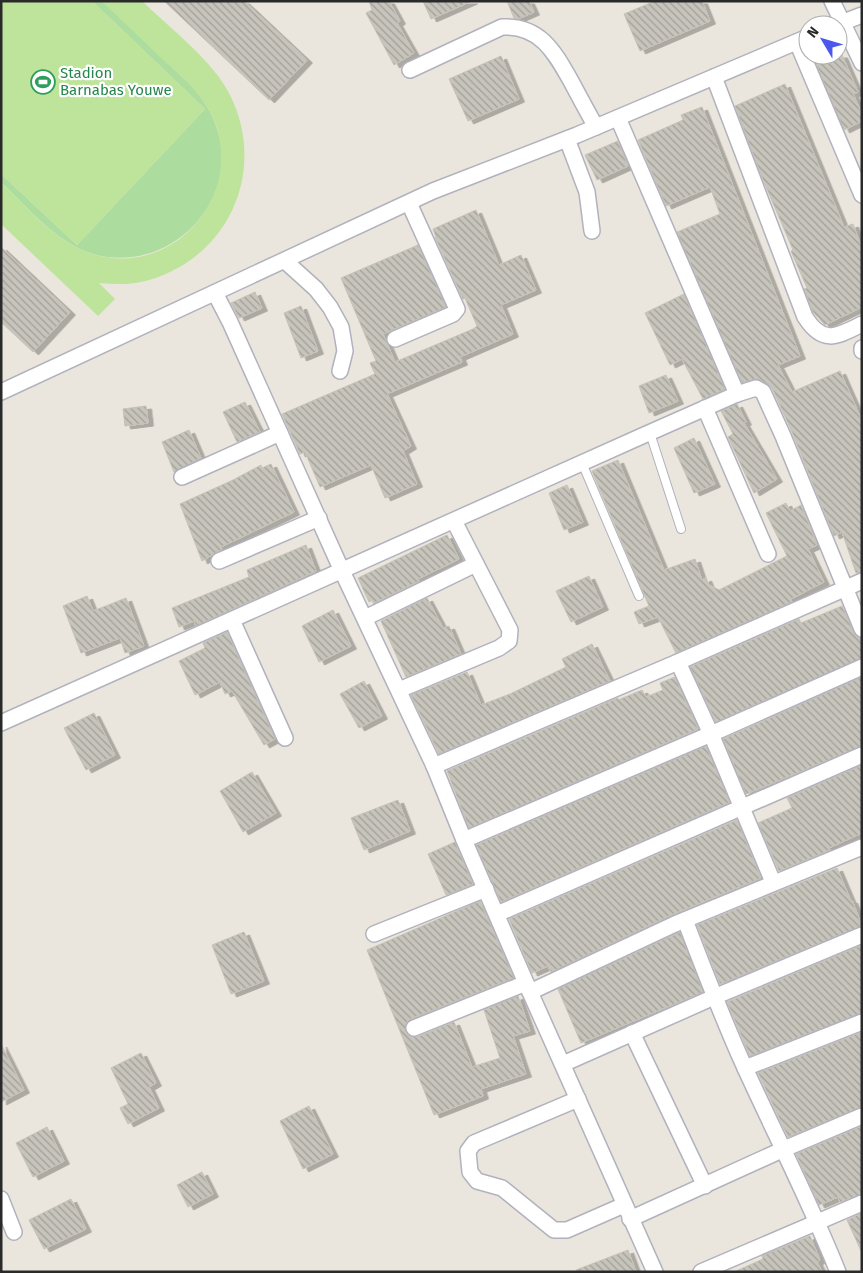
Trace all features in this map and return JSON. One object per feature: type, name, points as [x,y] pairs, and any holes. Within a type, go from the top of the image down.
[{"type":"street","points":[[832,1],[836,15]]},
{"type":"street","points":[[848,21],[862,16]]},
{"type":"street","points":[[410,70],[502,27],[516,26],[530,31],[537,36],[557,56],[596,127]]},
{"type":"street","points":[[848,39],[862,63]]},
{"type":"street","points":[[1,392],[433,191],[567,139],[798,41]]},
{"type":"street","points":[[812,65],[862,195]]},
{"type":"street","points":[[714,77],[805,317],[816,332],[824,335],[836,336],[862,324]]},
{"type":"street","points":[[618,118],[737,394]]},
{"type":"street","points":[[567,139],[587,192],[592,231]]},
{"type":"street","points":[[395,339],[453,314],[457,309],[409,203]]},
{"type":"street","points":[[285,261],[316,289],[330,307],[340,327],[345,351],[340,371]]},
{"type":"street","points":[[215,293],[342,571],[434,766],[528,987],[655,1272]]},
{"type":"street","points":[[1,723],[705,408],[756,388],[763,392],[783,436],[862,629]]},
{"type":"street","points":[[705,408],[768,554]]},
{"type":"street","points":[[182,477],[280,433]]},
{"type":"street","points":[[219,561],[319,518]]},
{"type":"street","points":[[399,690],[499,648],[508,641],[510,630],[454,521]]},
{"type":"street","points":[[364,618],[476,564]]},
{"type":"street","points":[[434,766],[862,581]]},
{"type":"street","points":[[232,620],[285,738]]},
{"type":"street","points":[[678,662],[711,734],[773,882]]},
{"type":"street","points":[[464,840],[862,667]]},
{"type":"street","points":[[497,914],[862,755]]},
{"type":"street","points":[[414,1028],[528,987],[773,882],[862,847]]},
{"type":"street","points":[[374,934],[486,889]]},
{"type":"street","points":[[685,920],[714,997],[745,1068],[818,1223],[838,1272]]},
{"type":"street","points":[[562,1064],[714,997],[862,935]]},
{"type":"street","points":[[745,1068],[862,1022]]},
{"type":"street","points":[[632,1033],[704,1186]]},
{"type":"street","points":[[578,1099],[474,1143],[468,1151],[470,1172],[476,1181],[502,1188],[554,1230],[567,1230],[704,1186],[862,1116]]},
{"type":"street","points":[[1,1199],[14,1232]]},
{"type":"street","points":[[701,1272],[862,1203]]},
{"type":"lane","points":[[650,433],[681,529]]},
{"type":"lane","points":[[582,463],[639,596]]},
{"type":"green space","points":[[1,1],[92,1],[205,109],[77,245],[1,174]]},
{"type":"green space","points":[[92,1],[102,1],[191,85],[205,103],[213,118],[222,151],[219,179],[210,204],[194,225],[173,242],[149,254],[122,258],[93,254],[80,249],[44,224],[1,182],[1,174],[77,245],[205,109]]},
{"type":"green space","points":[[102,1],[142,1],[214,70],[230,95],[241,125],[244,154],[241,183],[232,211],[217,235],[196,256],[171,272],[136,283],[99,283],[115,299],[98,316],[1,224],[1,182],[43,224],[80,249],[93,254],[121,258],[148,255],[173,244],[193,227],[209,206],[219,181],[221,153],[216,125],[212,115],[199,96],[184,79]]},
{"type":"building","points":[[164,1],[244,1],[307,60],[269,100]]},
{"type":"building","points":[[369,1],[389,1],[400,21],[397,23],[414,53],[394,65],[366,13],[372,10]]},
{"type":"building","points":[[423,1],[472,1],[431,19]]},
{"type":"building","points":[[507,1],[529,1],[534,12],[518,19],[514,18]]},
{"type":"building","points":[[655,1],[702,1],[710,21],[640,51],[624,14]]},
{"type":"building","points":[[501,56],[519,99],[468,121],[449,79]]},
{"type":"building","points":[[817,65],[846,65],[858,92],[853,94],[862,114],[862,121],[844,130]]},
{"type":"building","points":[[785,84],[844,227],[853,224],[862,249],[862,307],[825,325],[813,312],[804,289],[807,288],[791,251],[793,250],[761,175],[735,106]]},
{"type":"building","points":[[702,107],[800,356],[778,365],[792,392],[840,371],[862,421],[862,572],[856,573],[842,532],[834,536],[772,388],[758,378],[742,383],[677,232],[720,214],[710,187],[666,206],[638,140],[683,120],[681,115]]},
{"type":"building","points":[[618,141],[628,166],[597,180],[585,155]]},
{"type":"building","points":[[476,210],[499,265],[521,255],[536,290],[501,305],[513,334],[460,357],[462,362],[387,394],[411,446],[403,451],[417,484],[385,498],[371,465],[320,487],[305,452],[300,454],[282,414],[375,374],[370,363],[376,361],[341,278],[418,245],[446,307],[383,334],[395,362],[473,329],[477,326],[465,298],[463,299],[433,229]]},
{"type":"building","points":[[1,247],[70,312],[33,352],[1,322]]},
{"type":"building","points":[[255,292],[262,308],[239,318],[231,303]]},
{"type":"building","points":[[684,294],[725,389],[703,399],[682,359],[670,365],[645,313]]},
{"type":"building","points":[[301,306],[318,351],[301,358],[284,313]]},
{"type":"building","points":[[666,375],[678,401],[649,413],[639,386]]},
{"type":"building","points":[[245,402],[260,432],[237,442],[223,412]]},
{"type":"building","points":[[737,404],[746,422],[744,423],[777,479],[754,493],[728,437],[733,434],[721,411]]},
{"type":"building","points":[[146,406],[148,423],[125,426],[123,409]]},
{"type":"building","points":[[189,430],[201,458],[174,472],[162,442]]},
{"type":"building","points":[[694,438],[715,484],[694,493],[674,448]]},
{"type":"building","points":[[618,460],[664,570],[695,559],[702,580],[706,578],[709,585],[719,590],[787,556],[766,513],[786,503],[790,511],[801,505],[817,545],[808,549],[824,582],[791,599],[792,602],[676,653],[658,617],[639,624],[634,612],[649,606],[592,471]]},
{"type":"building","points":[[271,464],[294,512],[221,547],[222,549],[202,561],[180,504],[261,465],[262,468]]},
{"type":"building","points":[[567,485],[583,522],[564,530],[549,493]]},
{"type":"building","points":[[447,535],[459,559],[374,603],[373,600],[369,602],[358,578]]},
{"type":"building","points":[[306,545],[316,571],[196,626],[194,621],[179,627],[172,608],[249,577],[247,570]]},
{"type":"building","points":[[589,576],[603,607],[571,622],[556,591]]},
{"type":"building","points":[[87,596],[93,611],[126,598],[144,646],[125,653],[120,638],[81,653],[63,606]]},
{"type":"building","points":[[427,598],[443,628],[449,626],[461,654],[406,677],[381,621]]},
{"type":"building","points":[[842,606],[854,633],[857,637],[862,638],[862,658],[716,722],[690,667],[799,619],[801,623]]},
{"type":"building","points":[[333,610],[351,646],[319,662],[302,626]]},
{"type":"building","points":[[227,632],[275,739],[264,745],[232,691],[225,694],[220,682],[195,695],[179,661],[205,648],[203,643]]},
{"type":"building","points":[[592,644],[610,681],[439,754],[411,695],[467,672],[481,705],[510,694],[566,667],[562,659]]},
{"type":"building","points":[[675,677],[698,729],[469,828],[447,771],[618,698],[618,700],[642,690],[646,697],[663,690],[660,683]]},
{"type":"building","points":[[862,677],[862,746],[746,794],[723,739]]},
{"type":"building","points":[[364,681],[382,716],[359,728],[340,694]]},
{"type":"building","points":[[94,713],[115,755],[86,770],[64,728]]},
{"type":"building","points":[[706,746],[730,802],[501,902],[476,845]]},
{"type":"building","points":[[862,765],[862,833],[829,848],[830,850],[779,871],[758,823],[792,808],[787,798]]},
{"type":"building","points":[[252,772],[276,813],[243,832],[220,791]]},
{"type":"building","points":[[398,800],[410,831],[364,850],[351,818]]},
{"type":"building","points":[[737,820],[761,878],[671,915],[551,972],[548,966],[532,973],[509,919]]},
{"type":"building","points":[[455,842],[473,884],[446,895],[428,854]]},
{"type":"building","points":[[837,868],[862,926],[720,984],[697,925]]},
{"type":"building","points":[[480,901],[514,978],[410,1019],[406,1023],[405,1031],[409,1036],[417,1037],[454,1022],[472,1067],[500,1058],[484,1010],[518,996],[530,1031],[513,1036],[526,1074],[481,1089],[483,1096],[434,1115],[367,950]]},
{"type":"building","points":[[244,932],[264,981],[231,994],[212,945]]},
{"type":"building","points":[[680,932],[703,992],[581,1043],[558,989]]},
{"type":"building","points":[[862,945],[862,1013],[750,1056],[727,1002]]},
{"type":"building","points":[[862,1032],[862,1107],[788,1137],[758,1073]]},
{"type":"building","points":[[1,1044],[24,1090],[1,1102]]},
{"type":"building","points":[[141,1053],[156,1083],[149,1087],[159,1108],[128,1124],[120,1108],[128,1104],[111,1068]]},
{"type":"building","points":[[309,1106],[333,1154],[303,1169],[280,1121]]},
{"type":"building","points":[[862,1126],[862,1194],[840,1202],[838,1197],[819,1205],[796,1154]]},
{"type":"building","points":[[47,1127],[64,1161],[33,1177],[16,1143]]},
{"type":"building","points":[[202,1172],[213,1194],[188,1207],[177,1185]]},
{"type":"building","points":[[71,1199],[86,1229],[44,1249],[29,1220]]},
{"type":"building","points":[[862,1213],[862,1253],[847,1220]]},
{"type":"building","points":[[810,1236],[820,1260],[817,1262],[822,1272],[734,1272],[763,1259],[762,1256]]},
{"type":"building","points":[[628,1250],[636,1272],[576,1272],[576,1270]]},
{"type":"place","name":"Stadion Barnabas Youwe","points":[[43,82]]}]
